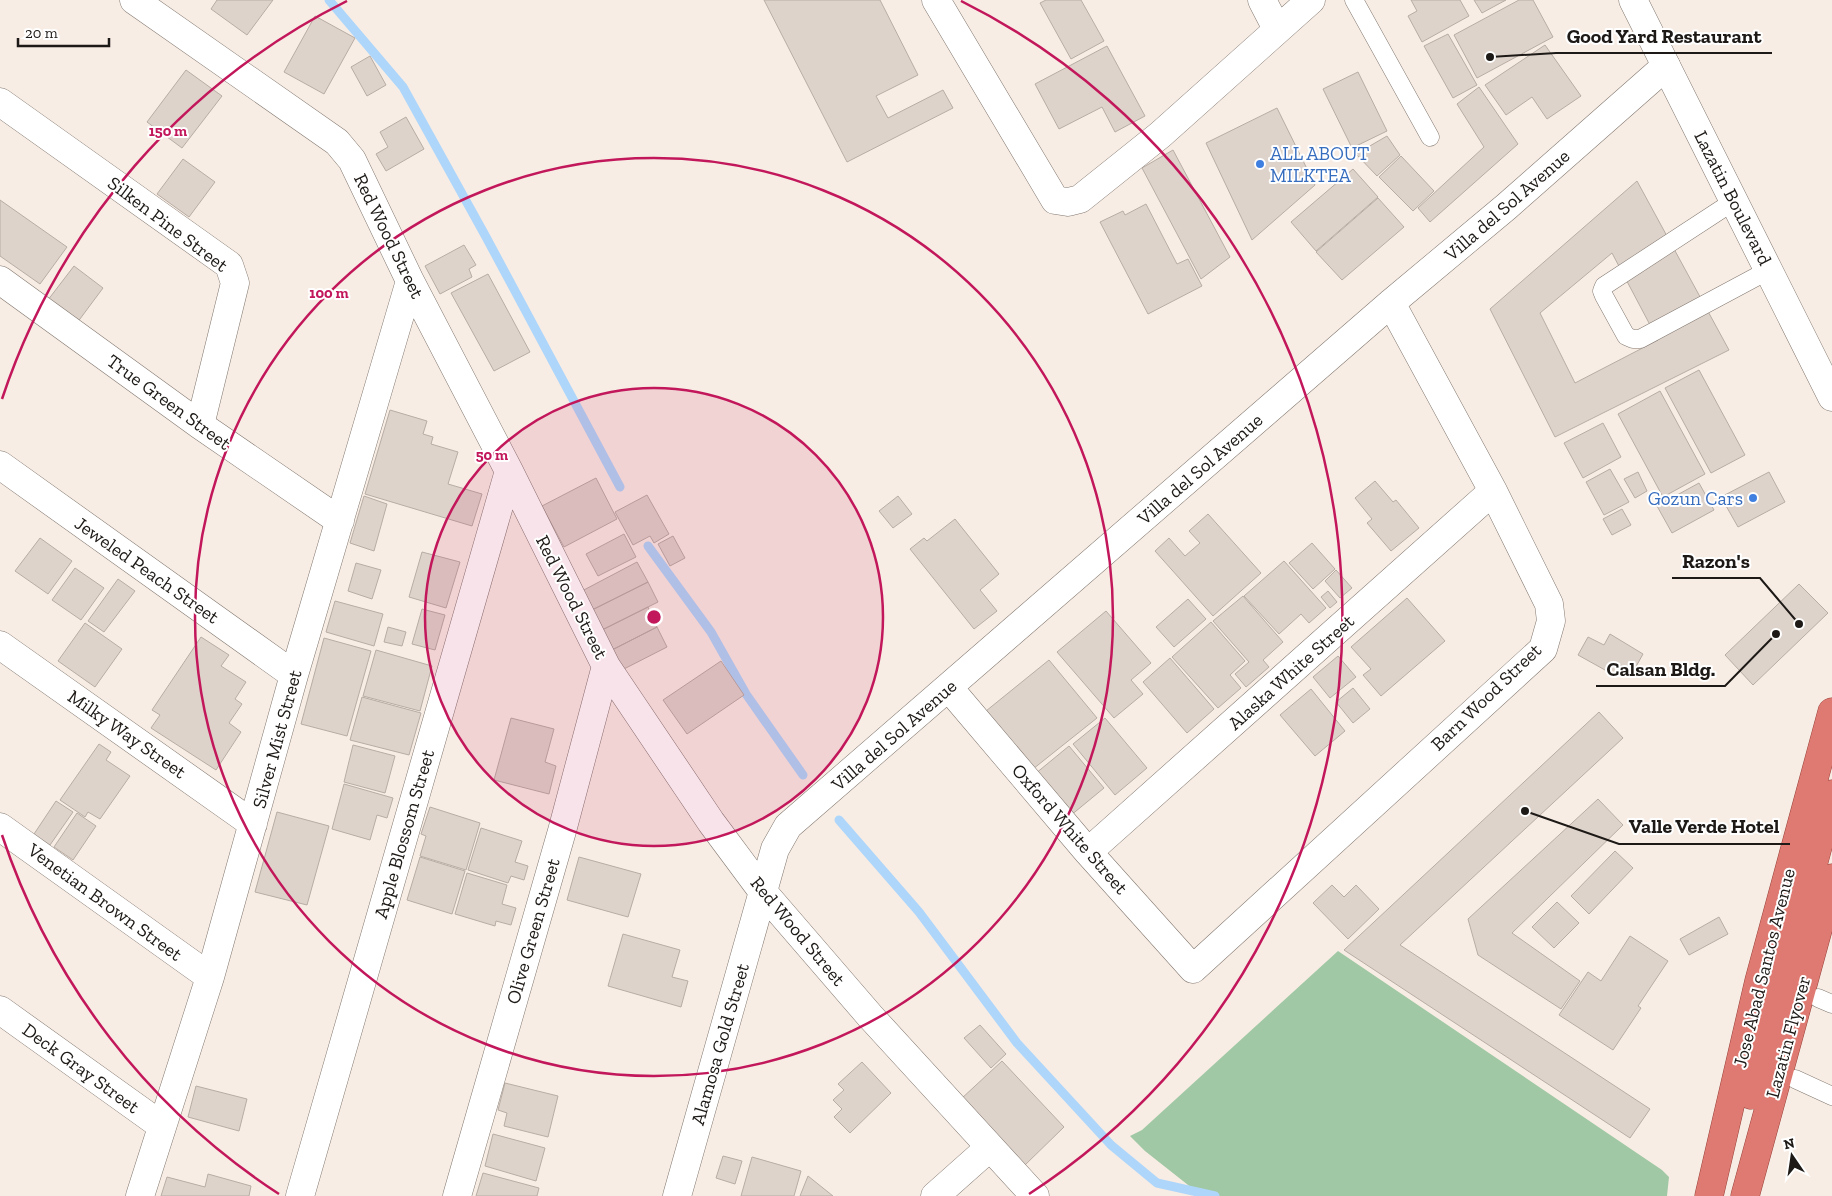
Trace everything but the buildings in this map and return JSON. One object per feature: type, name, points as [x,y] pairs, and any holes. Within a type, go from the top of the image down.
[{"type":"highway","name":"Jose Abad Santos Avenue","points":[[1708,1196],[1759,980],[1832,712]]},
{"type":"highway","name":"Lazatin Flyover","points":[[1724,1196],[1832,794]]},
{"type":"highway","name":"Lazatin Flyover","points":[[1745,1196],[1832,878]]},
{"type":"highway","points":[[1759,1196],[1795,1080],[1825,1001],[1832,944]]},
{"type":"street","name":"Red Wood Street","points":[[134,0],[337,142],[352,160],[410,281],[509,471],[606,666],[711,822],[763,892],[870,1016],[1035,1196]]},
{"type":"street","points":[[936,0],[1056,200],[1068,202],[1080,199],[1160,135],[1311,0]]},
{"type":"street","points":[[1262,0],[1277,29]]},
{"type":"street","name":"Lazatin Boulevard","points":[[1633,0],[1832,397]]},
{"type":"street","name":"Villa del Sol Avenue","points":[[763,892],[775,849],[788,826],[1391,303],[1506,207],[1666,66]]},
{"type":"street","name":"Silken Pine Street","points":[[0,102],[229,265],[235,283],[200,425]]},
{"type":"street","name":"True Green Street","points":[[0,280],[200,425],[340,521]]},
{"type":"street","name":"Silver Mist Street","points":[[140,1196],[210,977],[294,675],[410,281]]},
{"type":"street","name":"Barn Wood Street","points":[[1193,968],[1543,649],[1552,621],[1548,604],[1492,491],[1391,303]]},
{"type":"street","name":"Jeweled Peach Street","points":[[0,465],[294,675]]},
{"type":"street","name":"Apple Blossom Street","points":[[300,1196],[509,471]]},
{"type":"street","name":"Alaska White Street","points":[[1088,852],[1492,491]]},
{"type":"street","name":"Milky Way Street","points":[[0,645],[254,824]]},
{"type":"street","name":"Olive Green Street","points":[[458,1196],[559,840],[606,666]]},
{"type":"street","name":"Oxford White Street","points":[[949,688],[1088,852],[1193,968]]},
{"type":"street","name":"Venetian Brown Street","points":[[0,827],[210,977]]},
{"type":"street","name":"Alamosa Gold Street","points":[[677,1196],[763,892]]},
{"type":"street","name":"Deck Gray Street","points":[[0,1010],[162,1126]]},
{"type":"street","points":[[935,1196],[989,1148]]},
{"type":"lane","points":[[1354,0],[1430,137]]},
{"type":"lane","points":[[1734,200],[1604,286],[1602,291],[1604,296],[1626,336],[1640,339],[1768,270]]},
{"type":"lane","points":[[1795,1080],[1832,1096]]},
{"type":"green space","points":[[1338,951],[1662,1170],[1669,1177],[1667,1196],[1202,1196],[1145,1151],[1130,1136],[1142,1130]]},
{"type":"waterway","points":[[329,0],[403,87],[620,487]]},
{"type":"waterway","points":[[648,546],[711,632],[746,694],[803,775]]},
{"type":"waterway","points":[[839,820],[919,912],[1017,1043],[1111,1145],[1157,1183],[1215,1196]]},
{"type":"place","name":"Good Yard Restaurant","points":[[1490,57]]},
{"type":"place","name":"ALL ABOUT MILKTEA","points":[[1260,164]]},
{"type":"place","name":"Gozun Cars","points":[[1753,498]]},
{"type":"place","name":"Razon's","points":[[1799,624]]},
{"type":"place","name":"Calsan Bldg.","points":[[1776,634]]},
{"type":"place","name":"Valle Verde Hotel","points":[[1525,811]]}]
